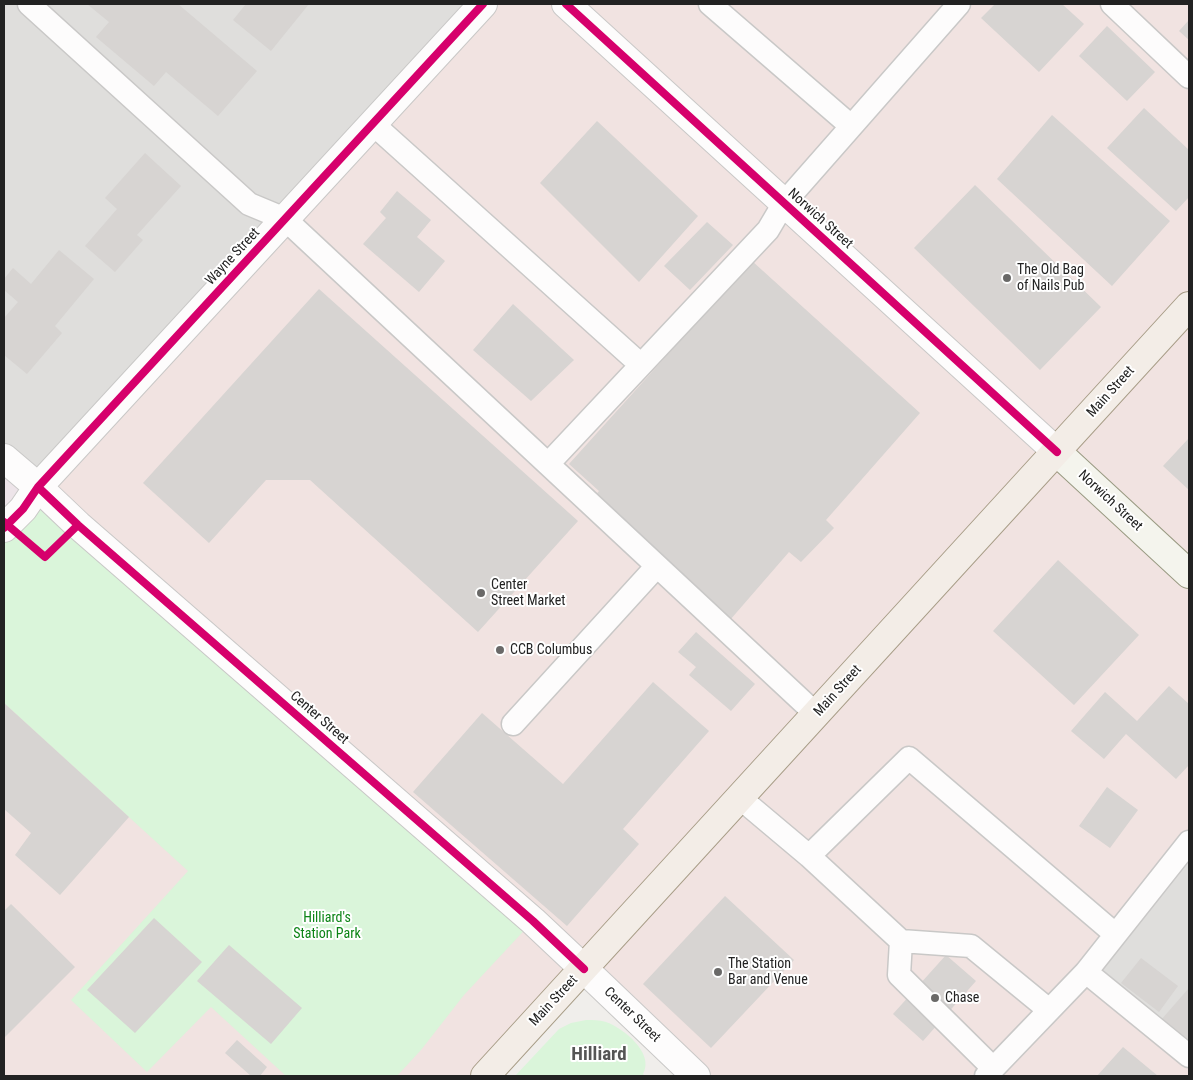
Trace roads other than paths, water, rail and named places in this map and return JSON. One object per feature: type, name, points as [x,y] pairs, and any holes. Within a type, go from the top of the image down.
[{"type":"main road","name":"Main Street","points":[[485,1076],[1189,306]]},
{"type":"main road","name":"Norwich Street","points":[[1057,452],[1189,574]]},
{"type":"street","name":"Wayne Street","points":[[4,528],[24,509],[38,487],[483,4]]},
{"type":"street","name":"Norwich Street","points":[[566,4],[1057,452]]},
{"type":"street","name":"Center Street","points":[[4,458],[85,531],[533,921],[696,1076]]},
{"type":"lane","points":[[29,4],[249,204],[285,219],[817,715]]},
{"type":"lane","points":[[710,4],[851,126]]},
{"type":"lane","points":[[548,464],[768,230],[784,203],[959,4]]},
{"type":"lane","points":[[1112,4],[1189,77]]},
{"type":"lane","points":[[373,124],[641,365]]},
{"type":"lane","points":[[513,724],[657,566]]},
{"type":"lane","points":[[809,856],[909,758],[1115,934]]},
{"type":"lane","points":[[740,798],[809,856],[901,941],[971,946],[1049,1010]]},
{"type":"lane","points":[[901,941],[899,974],[990,1072],[1086,972],[1189,842]]},
{"type":"lane","points":[[1086,972],[1189,1056]]},
{"type":"place","name":"The Old Bag of Nails Pub","points":[[1007,278]]},
{"type":"place","name":"Center Street Market","points":[[481,593]]},
{"type":"place","name":"CCB Columbus","points":[[500,650]]},
{"type":"place","name":"The Station Bar and Venue","points":[[718,972]]},
{"type":"place","name":"Chase","points":[[935,998]]},
{"type":"district","name":"Hilliard","points":[[599,1055]]},
{"type":"park label","name":"Hilliard's Station Park","points":[[327,926]]}]
